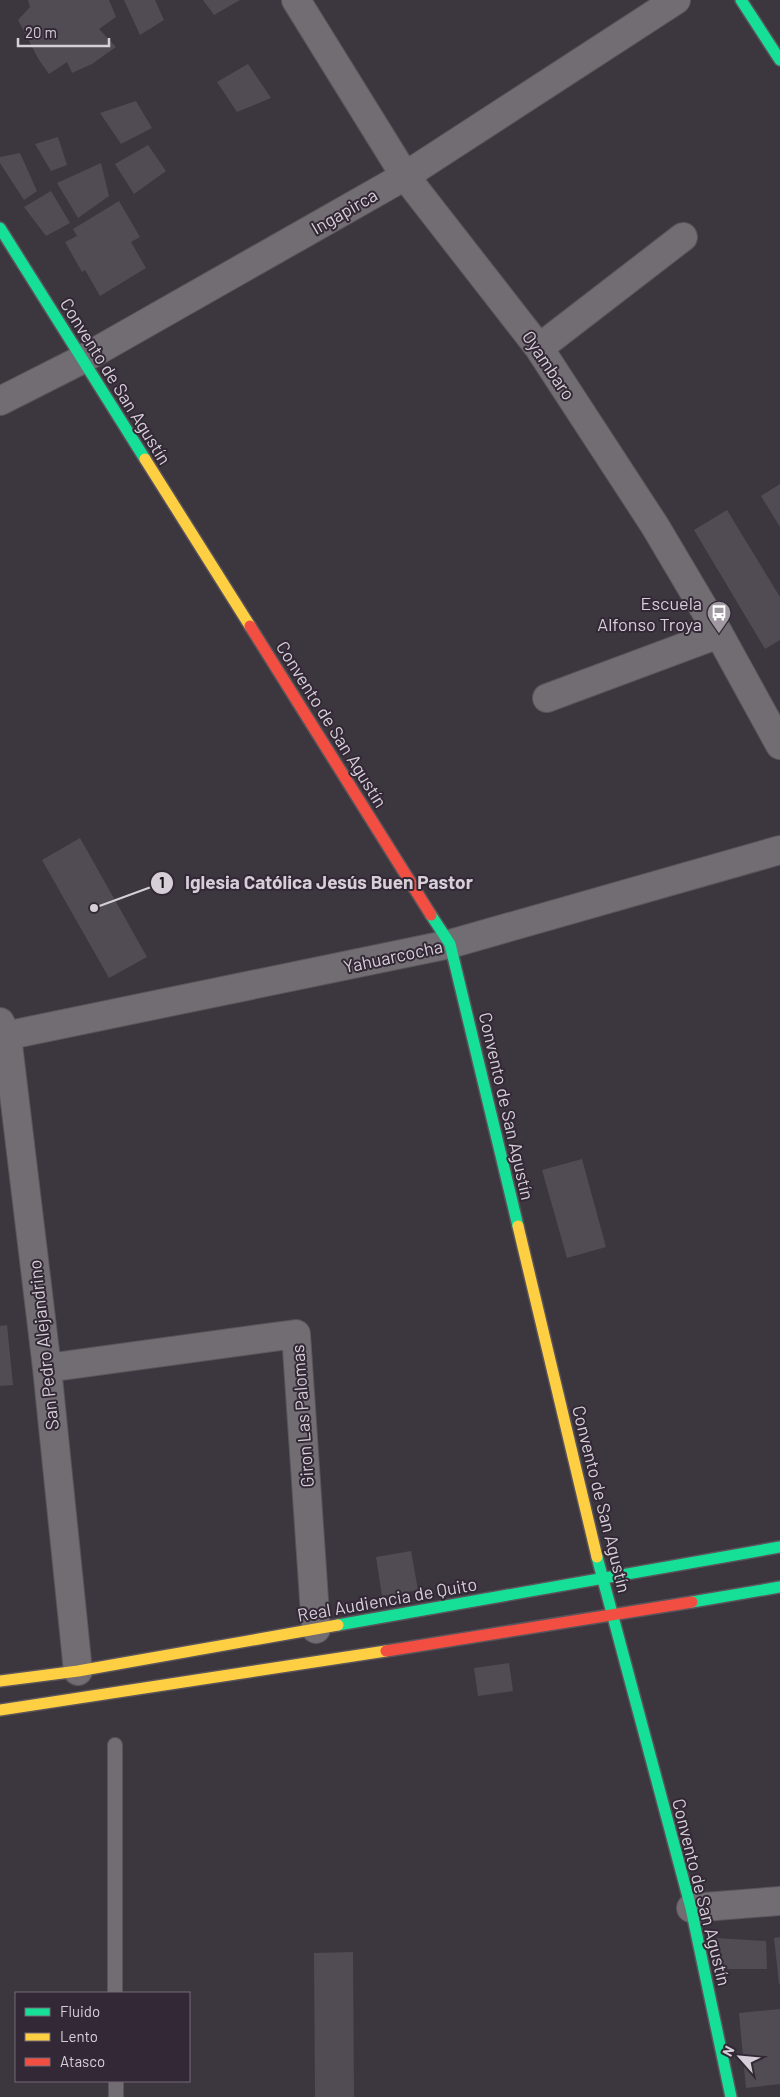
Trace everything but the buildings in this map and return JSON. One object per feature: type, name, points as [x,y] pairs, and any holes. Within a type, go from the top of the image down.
[{"type":"street","name":"Oyambaro","points":[[296,0],[406,176],[539,348],[655,526],[719,634],[780,745]]},
{"type":"street","name":"Ingapirca","points":[[0,401],[81,360],[406,176],[676,0]]},
{"type":"street","points":[[741,0],[780,60]]},
{"type":"street","name":"Convento de San Agustín","points":[[0,228],[81,360],[450,944],[602,1578],[691,1908],[731,2097]]},
{"type":"street","points":[[539,348],[683,237]]},
{"type":"street","points":[[547,698],[719,634]]},
{"type":"street","name":"Yahuarcocha","points":[[2,1031],[450,944],[780,850]]},
{"type":"street","name":"San Pedro Alejandrino","points":[[2,1031],[46,1368],[78,1671]]},
{"type":"street","name":"Giron Las Palomas","points":[[46,1368],[296,1334],[316,1629]]},
{"type":"street","name":"Real Audiencia de Quito","points":[[0,1681],[78,1671],[780,1547]]},
{"type":"street","points":[[0,1710],[613,1616],[780,1587]]},
{"type":"street","points":[[691,1908],[780,1902]]},
{"type":"lane","points":[[115,1745],[116,1992]]},
{"type":"lane","points":[[116,2082],[116,2097]]},
{"type":"traffic: fast","points":[[741,0],[780,60]]},
{"type":"traffic: fast","points":[[0,228],[145,459]]},
{"type":"traffic: fast","points":[[431,915],[450,944],[518,1226]]},
{"type":"traffic: fast","points":[[338,1625],[780,1547]]},
{"type":"traffic: fast","points":[[597,1557],[691,1908],[731,2097]]},
{"type":"traffic: fast","points":[[692,1602],[780,1587]]},
{"type":"traffic: slow","points":[[145,459],[250,626]]},
{"type":"traffic: slow","points":[[518,1226],[597,1557]]},
{"type":"traffic: slow","points":[[0,1681],[78,1671],[338,1625]]},
{"type":"traffic: slow","points":[[0,1710],[386,1651]]},
{"type":"traffic: jam","points":[[250,626],[431,915]]},
{"type":"traffic: jam","points":[[386,1651],[692,1602]]},
{"type":"place","name":"Escuela Alfonso Troya","points":[[719,634]]},
{"type":"place","name":"Iglesia Católica Jesús Buen Pastor","points":[[94,908]]}]
